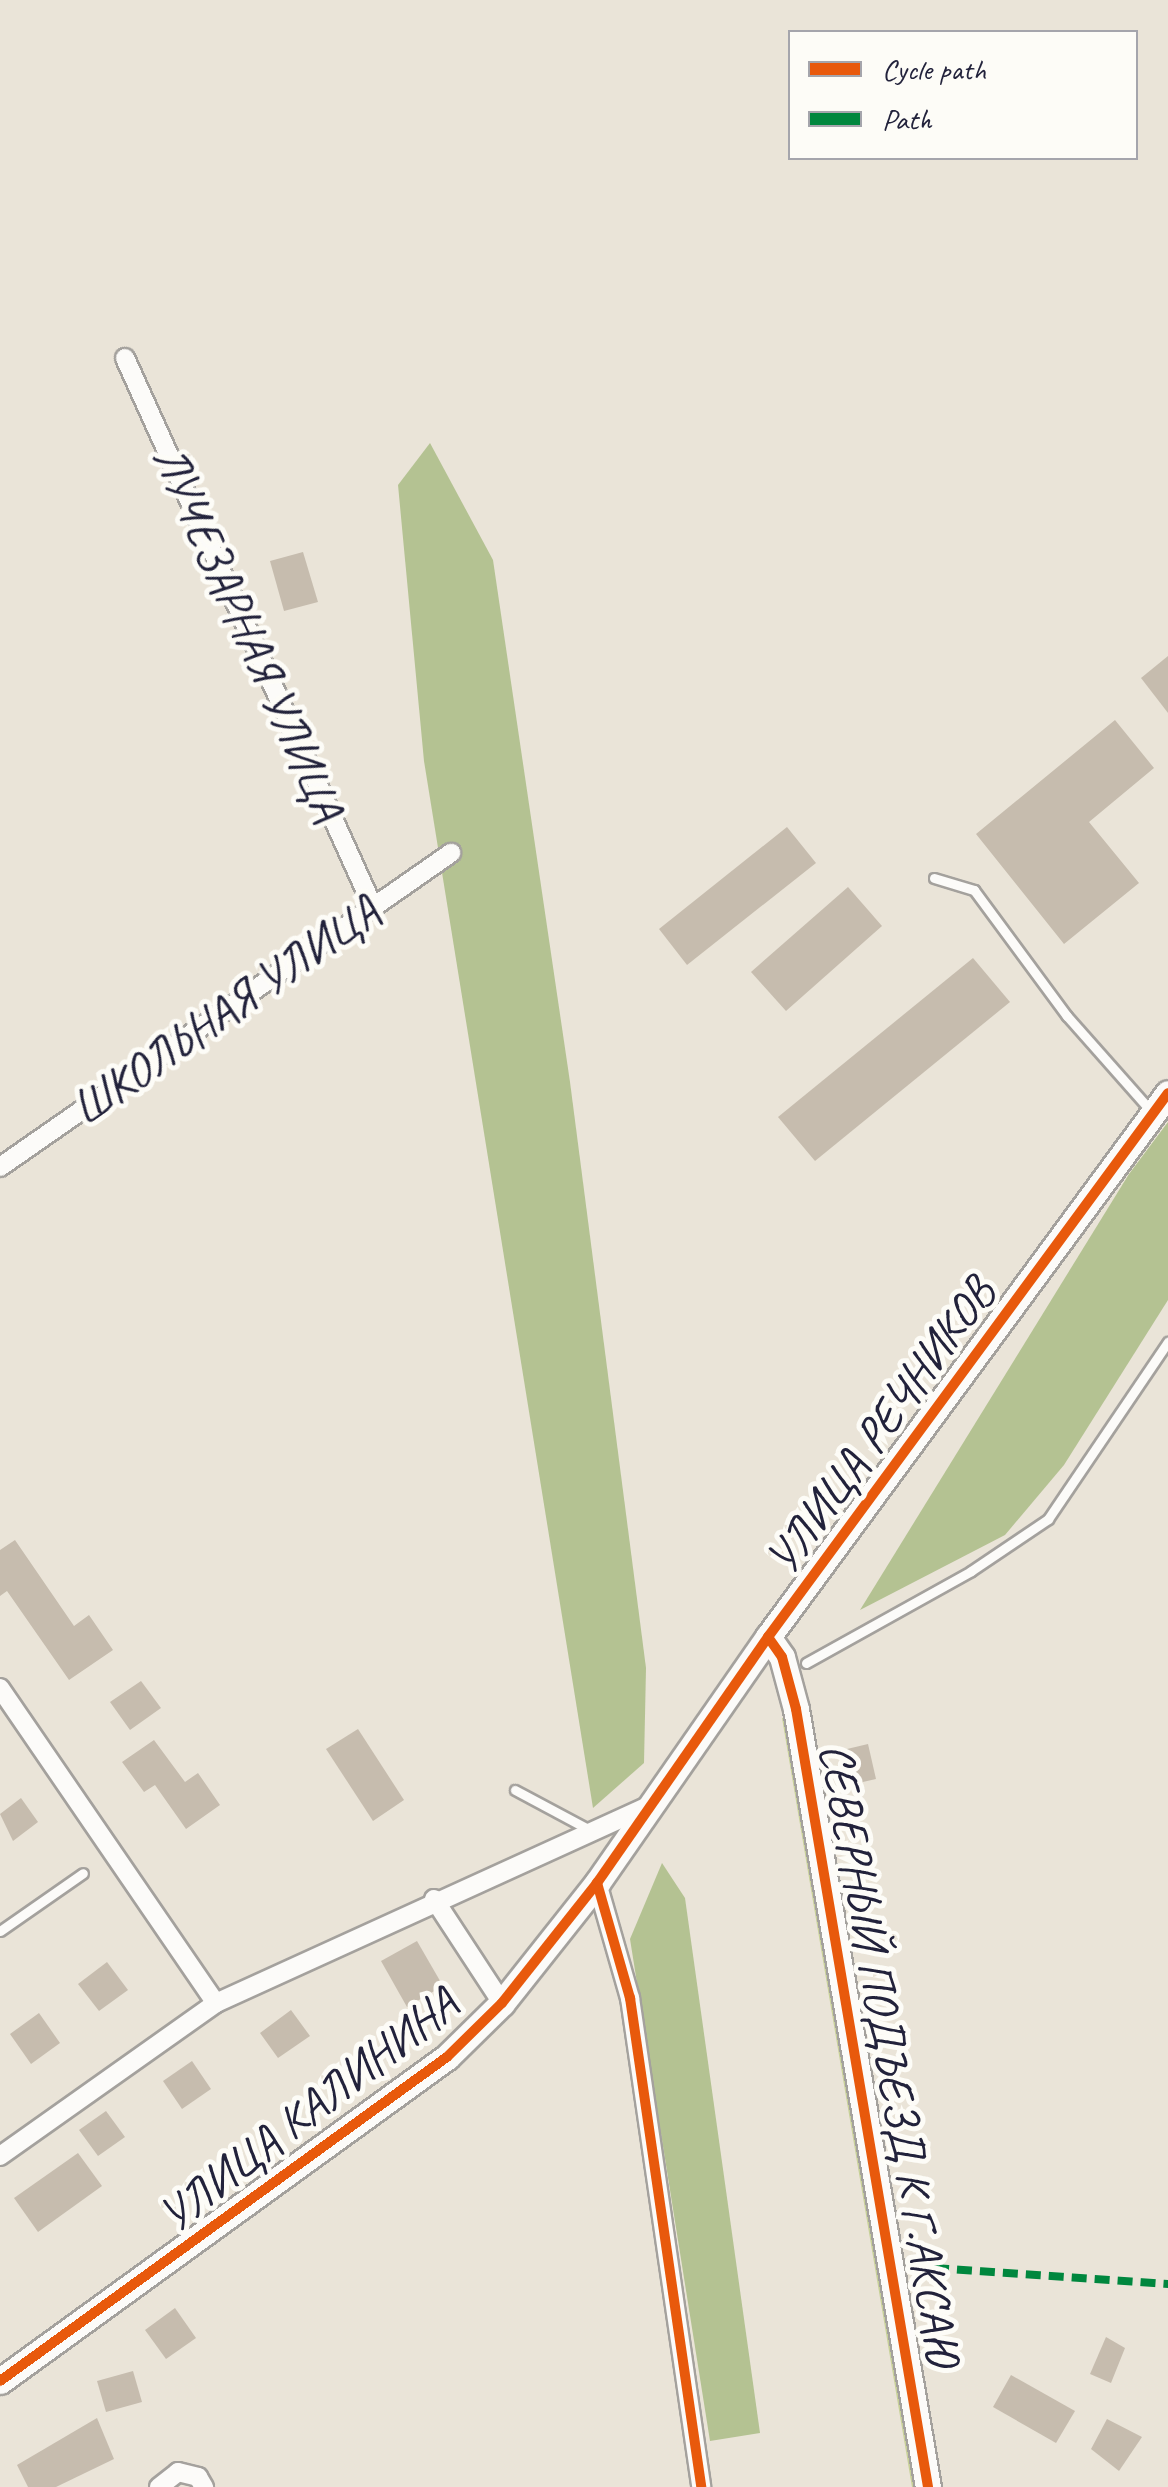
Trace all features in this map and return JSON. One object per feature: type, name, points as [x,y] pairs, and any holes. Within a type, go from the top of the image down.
[{"type":"street","name":"ЛУЧЕЗАРНАЯ УЛИЦА","points":[[125,358],[373,908]]},
{"type":"street","name":"ШКОЛЬНАЯ УЛИЦА","points":[[0,1168],[451,853]]},
{"type":"street","name":"УЛИЦА РЕЧНИКОВ","points":[[654,1804],[768,1637],[1161,1103]]},
{"type":"street","name":"СЕВЕРНЫЙ ПОДЪЕЗД К Г.АКСАЮ","points":[[768,1637],[782,1657],[796,1709],[928,2487]]},
{"type":"street","points":[[0,1688],[216,2003]]},
{"type":"street","points":[[0,2156],[216,2003],[588,1829],[654,1804]]},
{"type":"street","name":"УЛИЦА КАЛИНИНА","points":[[0,2381],[447,2057],[502,2003],[654,1804]]},
{"type":"street","points":[[597,1883],[630,1998],[701,2487]]},
{"type":"street","points":[[434,1899],[502,2003]]},
{"type":"street","points":[[159,2487],[178,2472],[198,2477],[204,2487]]},
{"type":"lane","points":[[934,878],[974,890],[1067,1016],[1161,1103]]},
{"type":"lane","points":[[806,1664],[971,1572],[1048,1519],[1168,1342]]},
{"type":"lane","points":[[515,1790],[588,1829]]},
{"type":"lane","points":[[0,1930],[83,1873]]},
{"type":"green space","points":[[430,443],[493,560],[570,1082],[646,1668],[644,1763],[593,1808],[424,761],[398,485]]},
{"type":"green space","points":[[1168,1122],[1168,1300],[1064,1465],[1005,1535],[860,1610],[1129,1174]]},
{"type":"green space","points":[[811,1713],[943,2487],[937,2487],[806,1714]]},
{"type":"green space","points":[[788,1717],[918,2487],[912,2487],[782,1718]]},
{"type":"green space","points":[[662,1863],[685,1898],[760,2433],[710,2441],[630,1939]]},
{"type":"building","points":[[303,552],[318,602],[284,611],[270,561]]},
{"type":"building","points":[[1168,656],[1168,713],[1141,678]]},
{"type":"building","points":[[1115,720],[1154,768],[1089,822],[1139,883],[1064,944],[976,834]]},
{"type":"building","points":[[787,827],[816,863],[687,965],[659,929]]},
{"type":"building","points":[[848,887],[882,926],[786,1011],[751,972]]},
{"type":"building","points":[[973,958],[1010,1002],[815,1161],[778,1117]]},
{"type":"building","points":[[15,1540],[74,1626],[89,1615],[113,1650],[69,1680],[7,1591],[0,1596],[0,1550]]},
{"type":"building","points":[[141,1681],[161,1708],[130,1730],[110,1702]]},
{"type":"building","points":[[358,1729],[404,1800],[373,1821],[326,1749]]},
{"type":"building","points":[[154,1740],[185,1782],[198,1773],[220,1805],[186,1829],[155,1785],[144,1792],[122,1762]]},
{"type":"building","points":[[868,1744],[876,1779],[854,1784],[847,1749]]},
{"type":"building","points":[[21,1798],[38,1822],[13,1841],[0,1814]]},
{"type":"building","points":[[417,1941],[443,1986],[407,2007],[381,1961]]},
{"type":"building","points":[[107,1962],[128,1990],[99,2011],[78,1984]]},
{"type":"building","points":[[291,2010],[310,2036],[278,2058],[260,2033]]},
{"type":"building","points":[[39,2013],[60,2043],[31,2064],[10,2034]]},
{"type":"building","points":[[192,2061],[211,2089],[182,2109],[163,2081]]},
{"type":"building","points":[[106,2111],[125,2137],[98,2156],[79,2130]]},
{"type":"building","points":[[78,2153],[102,2186],[38,2232],[14,2198]]},
{"type":"building","points":[[175,2308],[196,2338],[166,2359],[145,2330]]},
{"type":"building","points":[[1106,2337],[1125,2348],[1111,2383],[1090,2374]]},
{"type":"building","points":[[133,2371],[142,2402],[106,2412],[97,2381]]},
{"type":"building","points":[[1011,2375],[1075,2411],[1056,2443],[993,2407]]},
{"type":"building","points":[[97,2418],[114,2459],[56,2487],[28,2487],[17,2465]]},
{"type":"building","points":[[1107,2419],[1142,2437],[1119,2471],[1091,2449]]},
{"type":"marked path","points":[[934,2268],[1168,2284]]},
{"type":"cycle path","points":[[0,2381],[447,2057],[502,2003],[597,1883],[768,1637],[1168,1093]]},
{"type":"cycle path","points":[[768,1637],[782,1657],[796,1709],[928,2487]]},
{"type":"cycle path","points":[[597,1883],[630,1998],[701,2487]]}]
